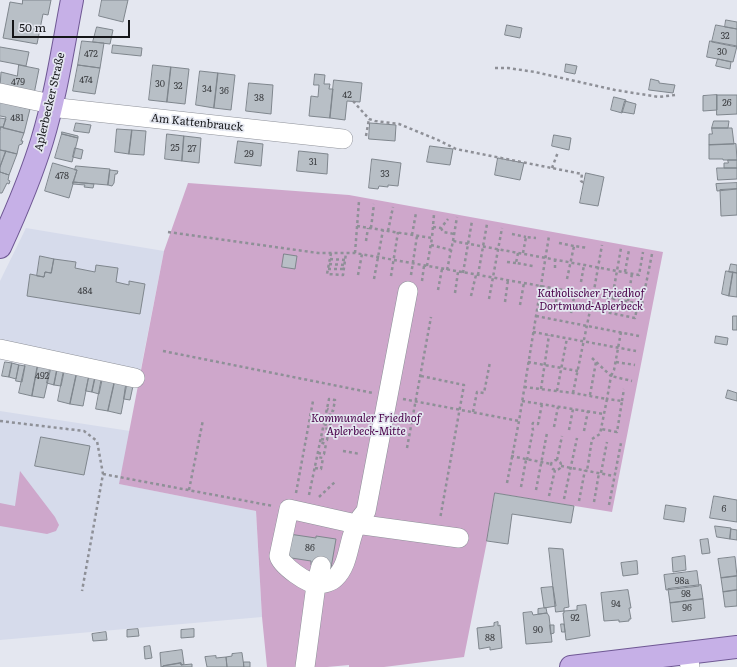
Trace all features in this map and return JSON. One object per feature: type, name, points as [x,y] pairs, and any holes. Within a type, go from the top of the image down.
[{"type":"main road","name":"Aplerbecker Straße","points":[[0,247],[17,210],[42,141],[51,106],[72,0]]},
{"type":"main road","points":[[571,667],[689,660],[737,646]]},
{"type":"street","name":"Am Kattenbrauck","points":[[0,93],[51,106],[343,139]]},
{"type":"street","points":[[414,289],[388,396],[366,511],[356,524],[348,555],[339,573],[330,581],[316,585],[301,577],[286,566],[279,556],[292,501],[356,524],[459,538]]},
{"type":"street","points":[[0,349],[135,378]]},
{"type":"street","points":[[305,667],[316,585],[321,566]]},
{"type":"path","points":[[495,68],[529,71],[615,90],[659,97],[676,95]]},
{"type":"path","points":[[353,101],[369,119],[399,124],[456,149],[582,174],[581,181],[584,183]]},
{"type":"path","points":[[366,136],[369,119]]},
{"type":"path","points":[[552,168],[558,152]]},
{"type":"path","points":[[355,253],[359,201]]},
{"type":"path","points":[[366,241],[374,204]]},
{"type":"path","points":[[388,231],[392,207]]},
{"type":"path","points":[[412,235],[416,213]]},
{"type":"path","points":[[414,289],[426,266],[431,246],[434,214]]},
{"type":"path","points":[[447,270],[458,217]]},
{"type":"path","points":[[441,228],[448,218]]},
{"type":"path","points":[[463,273],[472,221]]},
{"type":"path","points":[[471,296],[477,275],[487,224]]},
{"type":"path","points":[[357,226],[432,238]]},
{"type":"path","points":[[433,227],[441,228],[443,232],[454,234]]},
{"type":"path","points":[[489,299],[502,228]]},
{"type":"path","points":[[374,279],[382,230]]},
{"type":"path","points":[[168,232],[318,253],[362,254],[642,304],[652,254]]},
{"type":"path","points":[[391,276],[398,232]]},
{"type":"path","points":[[512,234],[536,238]]},
{"type":"path","points":[[412,264],[417,236]]},
{"type":"path","points":[[506,483],[519,421],[549,236]]},
{"type":"path","points":[[523,254],[526,237]]},
{"type":"path","points":[[453,241],[639,275],[643,252]]},
{"type":"path","points":[[559,243],[588,248]]},
{"type":"path","points":[[573,393],[591,309],[602,245]]},
{"type":"path","points":[[431,246],[452,250]]},
{"type":"path","points":[[567,279],[574,246]]},
{"type":"path","points":[[612,299],[621,248]]},
{"type":"path","points":[[625,272],[629,250]]},
{"type":"path","points":[[516,263],[518,252]]},
{"type":"path","points":[[331,253],[327,274],[343,274],[346,253]]},
{"type":"path","points":[[358,275],[362,254]]},
{"type":"path","points":[[330,259],[345,260]]},
{"type":"path","points":[[554,268],[555,260]]},
{"type":"path","points":[[507,262],[533,266]]},
{"type":"path","points":[[329,264],[344,265]]},
{"type":"path","points":[[581,282],[584,264]]},
{"type":"path","points":[[328,269],[344,270]]},
{"type":"path","points":[[438,290],[442,269]]},
{"type":"path","points":[[455,293],[458,272]]},
{"type":"path","points":[[628,301],[632,273]]},
{"type":"path","points":[[505,302],[508,280]]},
{"type":"path","points":[[520,305],[524,283]]},
{"type":"path","points":[[555,308],[558,289]]},
{"type":"path","points":[[571,313],[575,292]]},
{"type":"path","points":[[591,309],[635,318],[638,303]]},
{"type":"path","points":[[536,316],[639,336]]},
{"type":"path","points":[[407,448],[431,317]]},
{"type":"path","points":[[533,332],[636,351]]},
{"type":"path","points":[[579,501],[592,439],[600,434],[621,332]]},
{"type":"path","points":[[540,389],[550,335]]},
{"type":"path","points":[[557,391],[566,338]]},
{"type":"path","points":[[163,351],[416,402],[519,421]]},
{"type":"path","points":[[592,358],[611,376],[632,381]]},
{"type":"path","points":[[473,412],[477,392],[484,393],[490,362]]},
{"type":"path","points":[[528,362],[578,371]]},
{"type":"path","points":[[590,395],[596,362]]},
{"type":"path","points":[[616,362],[635,365]]},
{"type":"path","points":[[421,376],[464,384],[437,535]]},
{"type":"path","points":[[524,387],[590,395],[622,401]]},
{"type":"path","points":[[601,429],[617,432],[624,389]]},
{"type":"path","points":[[309,496],[329,399],[335,400],[333,411],[327,409]]},
{"type":"path","points":[[103,474],[189,490],[292,501],[313,401]]},
{"type":"path","points":[[522,401],[604,414]]},
{"type":"path","points":[[521,487],[533,430],[532,425],[533,423],[538,424],[542,404]]},
{"type":"path","points":[[554,427],[558,407]]},
{"type":"path","points":[[569,430],[572,409]]},
{"type":"path","points":[[584,431],[588,411]]},
{"type":"path","points":[[324,424],[330,426],[332,415],[326,414]]},
{"type":"path","points":[[189,490],[203,420]]},
{"type":"path","points":[[0,421],[84,431],[97,441],[103,474],[82,591]]},
{"type":"path","points":[[320,441],[327,440],[329,430],[323,428]]},
{"type":"path","points":[[536,490],[547,432]]},
{"type":"path","points":[[562,436],[557,460],[561,466],[614,476]]},
{"type":"path","points":[[564,499],[577,438]]},
{"type":"path","points":[[318,455],[324,454],[326,444],[320,441]]},
{"type":"path","points":[[594,502],[607,442]]},
{"type":"path","points":[[609,505],[621,442]]},
{"type":"path","points":[[315,468],[321,468],[323,458],[318,455]]},
{"type":"path","points":[[511,456],[550,464],[555,470]]},
{"type":"path","points":[[550,464],[557,460]]},
{"type":"path","points":[[555,470],[559,469],[561,466]]},
{"type":"path","points":[[549,496],[555,470]]},
{"type":"shaded area","points":[[26,228],[164,251],[140,373],[0,344],[0,281]]},
{"type":"shaded area","points":[[0,411],[130,431],[120,484],[256,511],[262,617],[0,640]]},
{"type":"green space","name":"Kommunaler Friedhof Aplerbeck-Mitte","points":[[188,183],[349,195],[663,252],[612,512],[495,493],[464,657],[384,667],[349,667],[349,665],[327,667],[267,667],[262,617],[256,511],[119,484],[164,251]]},
{"type":"green space","points":[[20,471],[55,517],[59,525],[56,531],[47,534],[0,526],[0,503],[15,506]]},
{"type":"building","points":[[23,0],[51,0],[48,15],[43,14],[37,44],[3,38],[10,2],[22,4]]},
{"type":"building","points":[[102,0],[128,0],[123,22],[99,16]]},
{"type":"building","points":[[726,20],[737,22],[737,29],[725,27]]},
{"type":"building","points":[[507,25],[522,28],[520,38],[505,35]]},
{"type":"building","points":[[716,25],[737,29],[737,47],[712,42]]},
{"type":"building","points":[[97,27],[113,30],[110,44],[93,42]]},
{"type":"building","points":[[82,41],[104,43],[100,68],[78,65]]},
{"type":"building","points":[[710,41],[737,46],[733,62],[707,57]]},
{"type":"building","points":[[113,45],[142,48],[141,56],[112,53]]},
{"type":"building","points":[[0,47],[29,52],[26,66],[0,61]]},
{"type":"building","points":[[718,59],[731,62],[730,69],[716,66]]},
{"type":"building","points":[[566,64],[577,66],[575,74],[565,72]]},
{"type":"building","points":[[19,65],[39,69],[34,94],[0,86],[1,72],[17,76]]},
{"type":"building","points":[[78,65],[100,68],[95,94],[73,91]]},
{"type":"building","points":[[153,65],[171,67],[167,102],[149,100]]},
{"type":"building","points":[[171,67],[189,69],[185,104],[167,102]]},
{"type":"building","points":[[200,71],[218,73],[214,108],[196,105]]},
{"type":"building","points":[[218,73],[235,75],[231,110],[214,108]]},
{"type":"building","points":[[315,74],[325,75],[324,84],[330,84],[329,89],[333,89],[330,118],[309,116],[311,96],[318,97],[319,85],[314,85]]},
{"type":"building","points":[[651,79],[659,81],[659,83],[675,85],[673,93],[649,90]]},
{"type":"building","points":[[334,80],[362,83],[360,102],[347,101],[345,120],[330,118]]},
{"type":"building","points":[[249,83],[273,85],[271,114],[246,111]]},
{"type":"building","points":[[717,95],[737,95],[737,114],[717,115]]},
{"type":"building","points":[[717,95],[717,110],[703,111],[703,96]]},
{"type":"building","points":[[614,97],[626,100],[622,113],[611,110]]},
{"type":"building","points":[[625,101],[636,104],[634,114],[622,112]]},
{"type":"building","points":[[0,102],[30,109],[24,133],[3,128],[6,117],[0,116]]},
{"type":"building","points":[[0,118],[6,119],[3,127],[0,127]]},
{"type":"building","points":[[714,121],[729,121],[728,128],[712,128]]},
{"type":"building","points":[[76,123],[91,125],[89,133],[74,131]]},
{"type":"building","points":[[370,123],[396,125],[395,141],[369,139]]},
{"type":"building","points":[[1,127],[24,133],[21,141],[23,141],[22,144],[19,145],[17,154],[0,150]]},
{"type":"building","points":[[712,128],[732,128],[734,144],[709,145],[709,134],[712,134]]},
{"type":"building","points":[[117,129],[132,130],[129,154],[115,152]]},
{"type":"building","points":[[132,130],[146,131],[144,155],[129,154]]},
{"type":"building","points":[[62,132],[78,136],[78,138],[62,134]]},
{"type":"building","points":[[62,134],[78,138],[72,162],[55,158]]},
{"type":"building","points":[[167,134],[184,136],[182,161],[165,159]]},
{"type":"building","points":[[554,135],[571,138],[569,150],[552,146]]},
{"type":"building","points":[[184,136],[201,138],[199,163],[182,161]]},
{"type":"building","points":[[238,141],[263,144],[261,166],[235,163]]},
{"type":"building","points":[[736,144],[737,160],[709,159],[709,145]]},
{"type":"building","points":[[430,146],[453,149],[450,165],[427,162]]},
{"type":"building","points":[[75,148],[83,150],[81,159],[73,157]]},
{"type":"building","points":[[0,150],[6,151],[0,167]]},
{"type":"building","points":[[6,151],[17,154],[9,175],[0,172],[0,167]]},
{"type":"building","points":[[299,151],[328,154],[327,174],[297,171]]},
{"type":"building","points":[[498,158],[524,163],[520,180],[495,175]]},
{"type":"building","points":[[372,159],[401,163],[398,186],[388,185],[388,187],[379,186],[378,189],[369,188]]},
{"type":"building","points":[[728,160],[737,160],[737,168],[724,168],[724,163],[728,163]]},
{"type":"building","points":[[53,163],[77,170],[69,198],[45,191]]},
{"type":"building","points":[[76,166],[110,169],[108,185],[73,182],[77,170],[75,170]]},
{"type":"building","points":[[717,168],[737,168],[737,179],[718,180]]},
{"type":"building","points":[[110,170],[118,171],[117,174],[115,174],[114,183],[112,186],[108,185]]},
{"type":"building","points":[[0,172],[9,175],[8,180],[10,181],[9,184],[7,183],[2,193],[0,193]]},
{"type":"building","points":[[586,173],[604,177],[598,206],[580,203]]},
{"type":"building","points":[[73,182],[94,184],[93,188],[84,187],[85,185],[73,184]]},
{"type":"building","points":[[737,183],[737,189],[717,191],[716,184]]},
{"type":"building","points":[[737,189],[737,215],[721,216],[720,190]]},
{"type":"building","points":[[284,254],[297,256],[295,269],[282,267]]},
{"type":"building","points":[[40,256],[54,259],[51,273],[45,272],[44,277],[37,276]]},
{"type":"building","points":[[54,259],[76,262],[75,268],[95,272],[96,265],[118,268],[116,282],[129,285],[129,281],[145,284],[140,314],[27,296],[30,274],[44,277],[45,272],[51,273]]},
{"type":"building","points":[[731,264],[737,265],[737,273],[729,272]]},
{"type":"building","points":[[726,271],[733,272],[729,296],[722,294]]},
{"type":"building","points":[[733,272],[737,273],[737,297],[729,296]]},
{"type":"building","points":[[733,316],[737,316],[737,330],[733,330]]},
{"type":"building","points":[[716,336],[728,338],[727,345],[715,343]]},
{"type":"building","points":[[5,362],[12,363],[9,377],[2,376]]},
{"type":"building","points":[[26,362],[38,364],[32,396],[19,393]]},
{"type":"building","points":[[12,363],[19,365],[16,379],[9,377]]},
{"type":"building","points":[[38,364],[51,367],[44,398],[32,396]]},
{"type":"building","points":[[19,365],[25,366],[22,382],[16,381]]},
{"type":"building","points":[[50,369],[57,370],[54,385],[47,383]]},
{"type":"building","points":[[57,370],[64,372],[61,386],[54,385]]},
{"type":"building","points":[[64,370],[77,372],[70,404],[58,401]]},
{"type":"building","points":[[77,372],[89,375],[83,406],[70,404]]},
{"type":"building","points":[[89,377],[95,378],[92,392],[86,391]]},
{"type":"building","points":[[102,377],[115,380],[108,411],[96,409]]},
{"type":"building","points":[[95,378],[102,380],[99,394],[92,392]]},
{"type":"building","points":[[115,380],[127,383],[121,414],[108,411]]},
{"type":"building","points":[[126,385],[133,386],[130,400],[124,399]]},
{"type":"building","points":[[728,390],[737,393],[737,401],[726,398]]},
{"type":"building","points":[[41,437],[90,446],[84,475],[35,466]]},
{"type":"building","points":[[495,493],[574,506],[571,523],[512,514],[508,544],[487,541]]},
{"type":"building","points":[[714,496],[737,500],[737,522],[710,518]]},
{"type":"building","points":[[666,505],[686,508],[684,522],[664,519]]},
{"type":"building","points":[[715,526],[731,528],[730,539],[717,537]]},
{"type":"building","points":[[731,529],[737,530],[737,540],[730,539]]},
{"type":"building","points":[[289,534],[336,539],[331,568],[311,565],[311,561],[285,557]]},
{"type":"building","points":[[708,539],[710,553],[702,554],[700,540]]},
{"type":"building","points":[[549,548],[563,549],[569,607],[564,608],[564,611],[556,612]]},
{"type":"building","points":[[685,556],[686,570],[673,572],[672,558]]},
{"type":"building","points":[[735,557],[737,576],[721,578],[718,559]]},
{"type":"building","points":[[637,561],[638,574],[623,576],[621,563]]},
{"type":"building","points":[[697,571],[699,586],[666,590],[664,575]]},
{"type":"building","points":[[737,576],[737,590],[723,592],[721,578]]},
{"type":"building","points":[[701,585],[703,599],[670,603],[668,589]]},
{"type":"building","points":[[553,587],[556,606],[544,608],[541,588]]},
{"type":"building","points":[[628,590],[631,619],[629,619],[629,621],[619,622],[619,620],[604,621],[601,593]]},
{"type":"building","points":[[737,590],[737,606],[725,607],[723,592]]},
{"type":"building","points":[[703,599],[705,618],[672,622],[670,603]]},
{"type":"building","points":[[586,605],[590,636],[566,640],[564,611],[577,610],[577,606]]},
{"type":"building","points":[[546,608],[547,613],[538,614],[538,609]]},
{"type":"building","points":[[532,612],[533,615],[547,613],[549,616],[552,642],[526,644],[523,613]]},
{"type":"building","points":[[498,622],[498,626],[500,625],[502,648],[490,650],[490,647],[479,649],[477,628],[494,626],[494,623]]},
{"type":"building","points":[[561,624],[564,624],[565,632],[562,632]]},
{"type":"building","points":[[550,625],[554,625],[554,633],[551,634]]},
{"type":"building","points":[[138,629],[139,636],[127,637],[127,630]]},
{"type":"building","points":[[194,629],[194,637],[181,638],[181,630]]},
{"type":"building","points":[[106,632],[107,640],[93,641],[92,634]]},
{"type":"building","points":[[150,646],[152,658],[145,659],[144,647]]},
{"type":"building","points":[[182,650],[184,664],[181,665],[181,663],[161,667],[160,653]]},
{"type":"building","points":[[242,653],[244,667],[227,667],[226,657],[232,656],[232,654]]},
{"type":"building","points":[[216,656],[216,658],[226,657],[227,667],[207,667],[205,657]]},
{"type":"building","points":[[244,662],[250,662],[250,667],[244,667]]},
{"type":"building","points":[[181,663],[181,665],[192,664],[192,667],[162,667],[163,666]]},
{"type":"park label","name":"Katholischer Friedhof Dortmund-Aplerbeck","points":[[591,300]]}]
